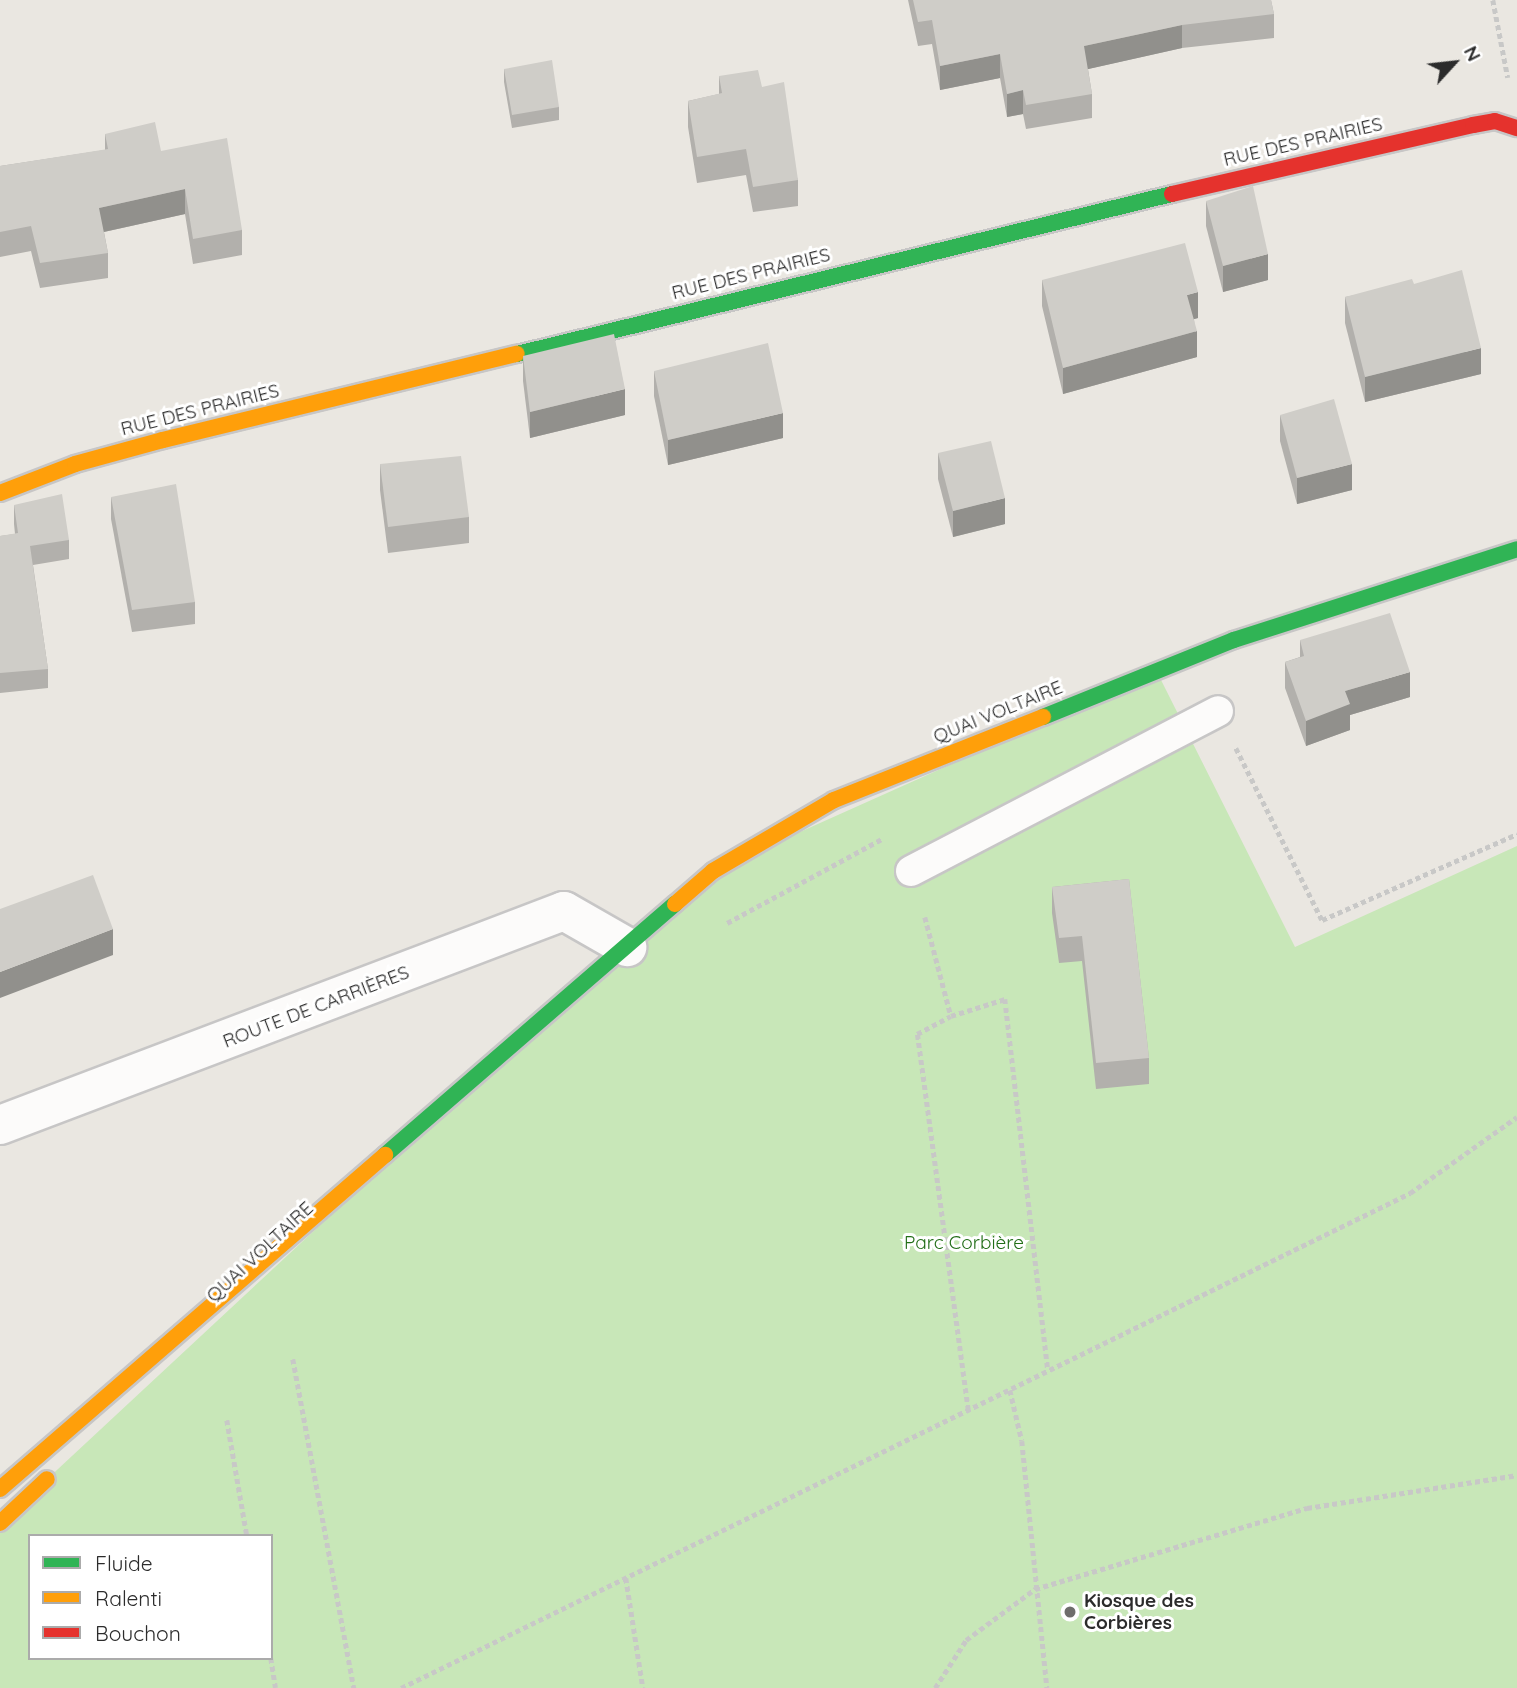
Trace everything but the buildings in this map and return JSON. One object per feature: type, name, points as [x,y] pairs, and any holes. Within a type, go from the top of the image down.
[{"type":"main road","name":"RUE DES PRAIRIES","points":[[0,493],[75,464],[163,440],[1126,205],[1473,125],[1495,121],[1517,128]]},
{"type":"main road","name":"QUAI VOLTAIRE","points":[[0,1489],[713,871],[834,800],[1234,640],[1517,549]]},
{"type":"main road","name":"QUAI VOLTAIRE","points":[[162,1372],[548,1013]]},
{"type":"main road","points":[[0,1523],[61,1466]]},
{"type":"street","name":"ROUTE DE CARRIÈRES","points":[[0,1125],[564,911],[626,947]]},
{"type":"lane","points":[[911,871],[1217,711]]},
{"type":"path","points":[[1493,0],[1517,128]]},
{"type":"path","points":[[1217,711],[1322,920],[1517,834]]},
{"type":"path","points":[[716,929],[896,832]]},
{"type":"path","points":[[925,917],[951,1016]]},
{"type":"path","points":[[968,1410],[916,1034],[951,1016],[1004,999],[1048,1371]]},
{"type":"path","points":[[401,1688],[1410,1193],[1517,1117]]},
{"type":"path","points":[[293,1359],[354,1688]]},
{"type":"path","points":[[1010,1390],[1022,1441],[1047,1688]]},
{"type":"path","points":[[226,1420],[247,1534]]},
{"type":"path","points":[[935,1688],[966,1640],[1035,1589],[1307,1508],[1517,1475]]},
{"type":"path","points":[[626,1578],[643,1688]]},
{"type":"path","points":[[271,1660],[276,1688]]},
{"type":"green space","name":"Parc Corbière","points":[[1157,672],[1295,947],[1517,846],[1517,1688],[0,1688],[0,1523],[548,1013],[713,871]]},
{"type":"traffic: fast","points":[[517,354],[1172,194]]},
{"type":"traffic: fast","points":[[1043,717],[1234,640],[1517,549]]},
{"type":"traffic: fast","points":[[385,1155],[675,904]]},
{"type":"traffic: slow","points":[[0,493],[75,464],[163,440],[517,354]]},
{"type":"traffic: slow","points":[[675,904],[713,871],[834,800],[1043,717]]},
{"type":"traffic: slow","points":[[0,1489],[385,1155]]},
{"type":"traffic: slow","points":[[0,1523],[47,1479]]},
{"type":"traffic: jam","points":[[1172,194],[1473,125],[1495,121],[1517,128]]},
{"type":"place","name":"Kiosque des Corbières","points":[[1070,1612]]}]
